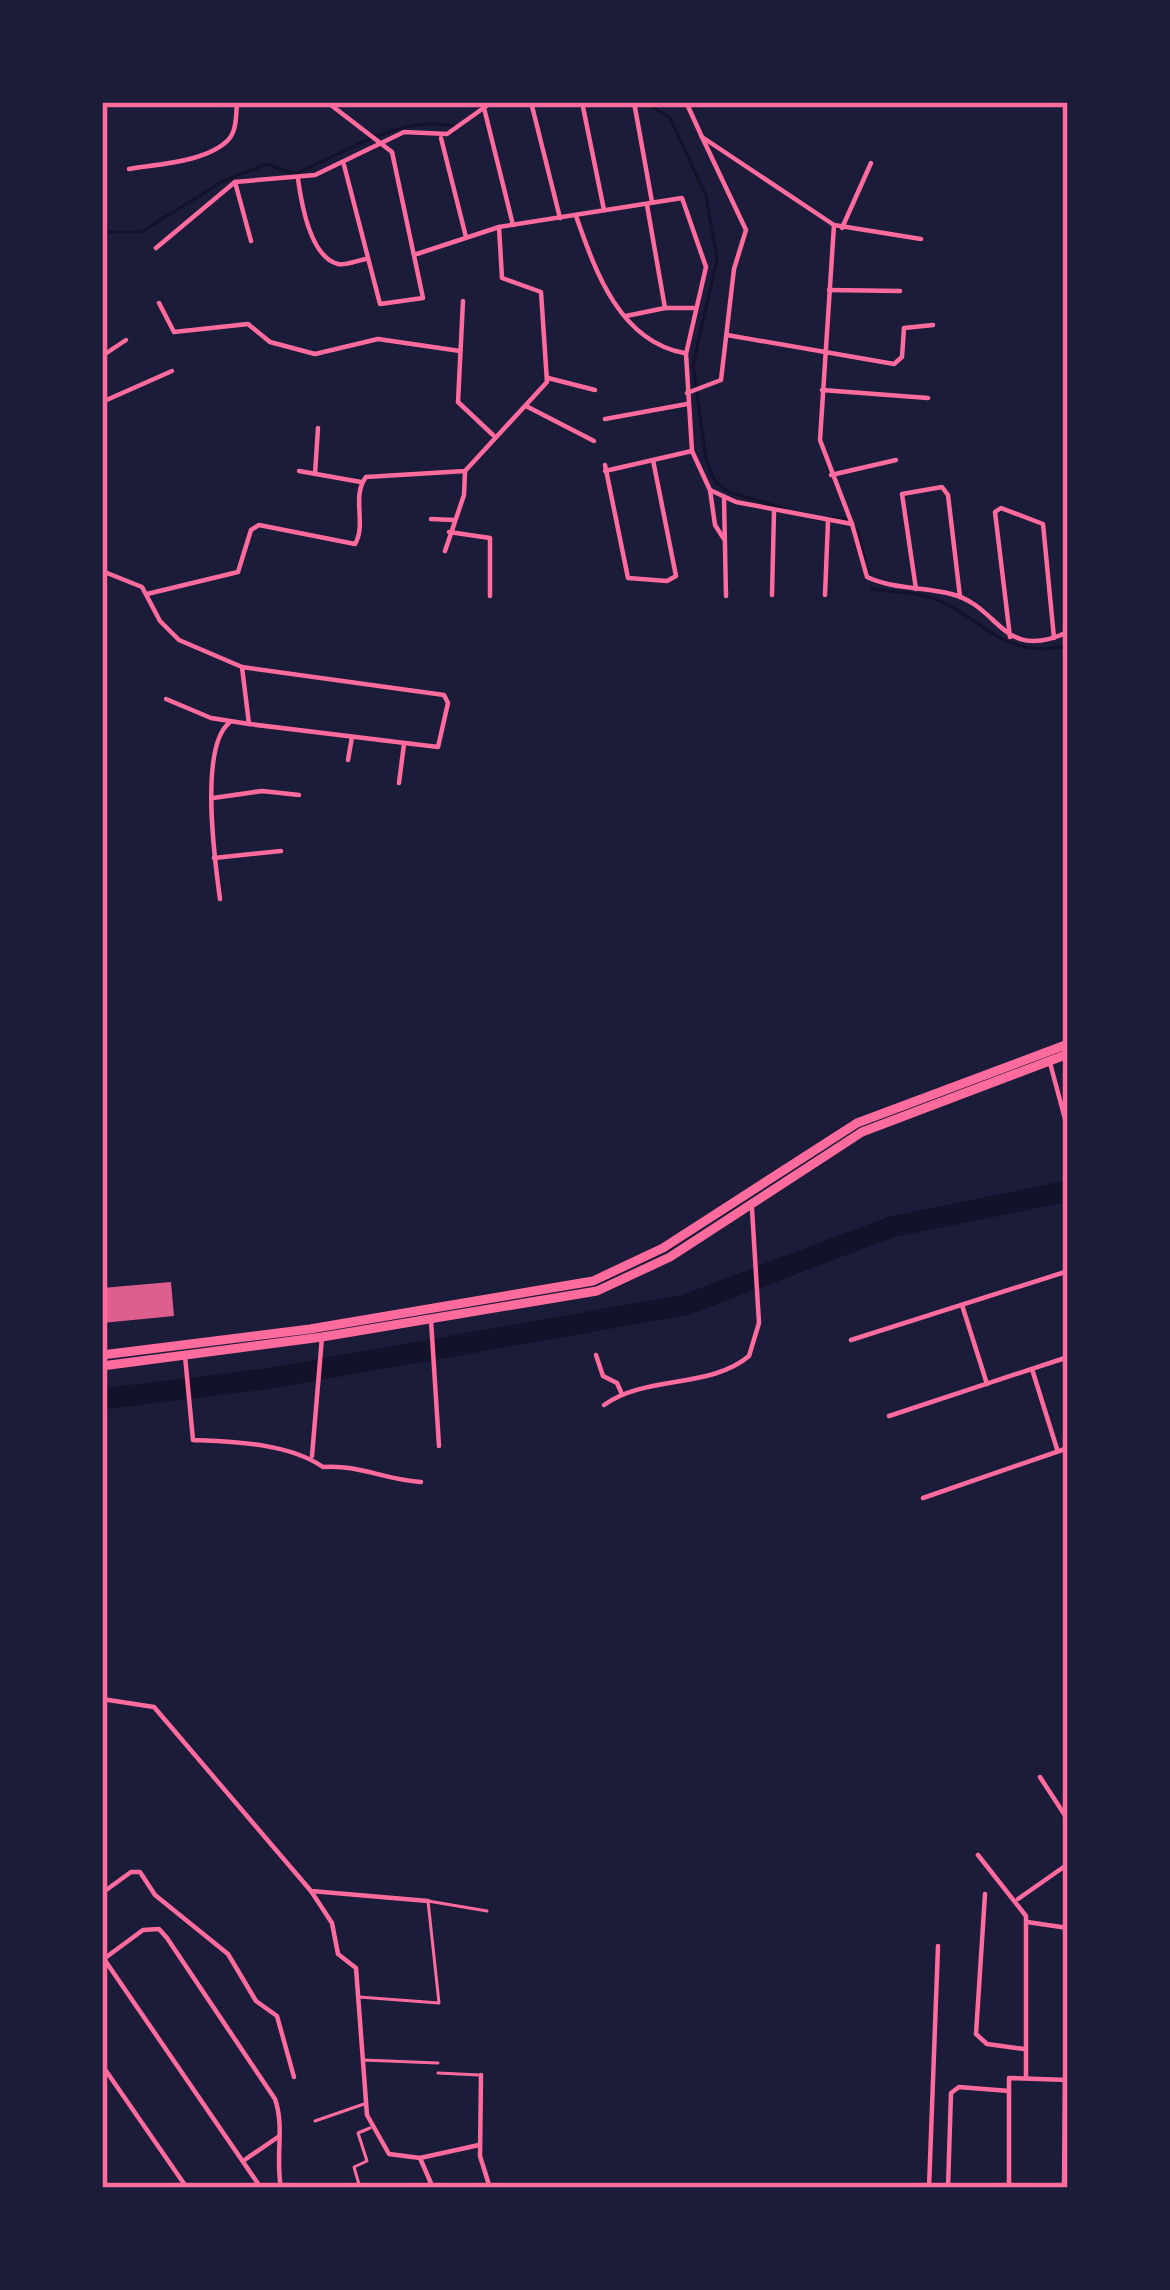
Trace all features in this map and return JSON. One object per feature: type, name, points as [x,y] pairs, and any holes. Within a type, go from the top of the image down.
[{"type":"highway","points":[[102,1366],[322,1337],[597,1291],[670,1257],[842,1131],[1048,1056],[1068,1044]]},
{"type":"highway","points":[[1048,1056],[1068,1054]]},
{"type":"highway","points":[[102,1355],[277,1334],[574,1287],[643,1260],[750,1197]]},
{"type":"street","points":[[129,169],[186,158],[226,142],[233,133],[237,102]]},
{"type":"street","points":[[327,102],[392,152],[425,296],[389,306],[379,302],[344,165]]},
{"type":"street","points":[[156,248],[235,182],[298,178],[344,165],[404,132],[440,136],[492,102]]},
{"type":"street","points":[[531,102],[560,218]]},
{"type":"street","points":[[582,102],[604,210]]},
{"type":"street","points":[[634,102],[665,308]]},
{"type":"street","points":[[686,102],[746,230],[735,259],[721,380],[689,392]]},
{"type":"street","points":[[484,107],[513,225]]},
{"type":"street","points":[[440,136],[466,237]]},
{"type":"street","points":[[701,137],[838,226],[921,239]]},
{"type":"street","points":[[871,163],[838,226],[820,440],[867,577],[960,597],[1010,637],[1054,639],[1068,632]]},
{"type":"street","points":[[298,178],[309,226],[330,259],[337,264],[368,259]]},
{"type":"street","points":[[235,182],[251,242]]},
{"type":"street","points":[[417,254],[499,227],[682,198],[697,228],[706,267],[686,354],[692,451],[710,490],[715,525],[724,539]]},
{"type":"street","points":[[576,216],[590,256],[644,341],[686,354]]},
{"type":"street","points":[[446,551],[465,471],[548,377],[541,292],[502,278],[499,227]]},
{"type":"street","points":[[830,290],[900,291]]},
{"type":"street","points":[[463,301],[458,402],[493,435]]},
{"type":"street","points":[[159,303],[174,332],[248,324],[270,342],[315,354],[378,339],[460,350]]},
{"type":"street","points":[[626,316],[694,308]]},
{"type":"street","points":[[728,335],[827,356],[894,364],[902,357],[904,328],[933,325]]},
{"type":"street","points":[[102,356],[126,340]]},
{"type":"street","points":[[102,402],[172,371]]},
{"type":"street","points":[[548,377],[595,390]]},
{"type":"street","points":[[822,390],[928,398]]},
{"type":"street","points":[[605,419],[687,404]]},
{"type":"street","points":[[526,406],[594,441]]},
{"type":"street","points":[[315,475],[318,428]]},
{"type":"street","points":[[653,460],[676,576],[672,580],[628,578],[605,468],[692,451]]},
{"type":"street","points":[[831,476],[896,460]]},
{"type":"street","points":[[299,471],[361,482],[369,476],[465,471]]},
{"type":"street","points":[[147,594],[234,574],[242,566],[251,530],[259,525],[355,544],[361,482]]},
{"type":"street","points":[[916,589],[902,494],[942,487],[948,495],[960,597]]},
{"type":"street","points":[[710,490],[724,499],[852,524]]},
{"type":"street","points":[[724,499],[726,596]]},
{"type":"street","points":[[1010,637],[995,512],[1001,508],[1043,524],[1054,639]]},
{"type":"street","points":[[772,596],[774,510]]},
{"type":"street","points":[[431,519],[454,520]]},
{"type":"street","points":[[825,595],[828,521]]},
{"type":"street","points":[[449,532],[490,538],[490,596]]},
{"type":"street","points":[[102,571],[136,584],[179,640],[242,667],[445,695],[448,703],[438,747],[229,723],[166,699]]},
{"type":"street","points":[[242,667],[249,724]]},
{"type":"street","points":[[220,899],[213,798],[220,735],[229,723]]},
{"type":"street","points":[[349,760],[352,737]]},
{"type":"street","points":[[399,784],[404,744]]},
{"type":"street","points":[[213,798],[262,791],[299,795]]},
{"type":"street","points":[[214,858],[281,851]]},
{"type":"street","points":[[1048,1056],[1068,1130]]},
{"type":"street","points":[[604,1405],[621,1393],[741,1363],[757,1339],[750,1197]]},
{"type":"street","points":[[851,1340],[1068,1271]]},
{"type":"street","points":[[962,1306],[987,1384]]},
{"type":"street","points":[[431,1320],[439,1446]]},
{"type":"street","points":[[312,1456],[322,1337]]},
{"type":"street","points":[[596,1355],[603,1376],[617,1383],[621,1393]]},
{"type":"street","points":[[185,1356],[193,1440],[312,1456],[322,1467],[350,1465],[394,1480],[421,1482]]},
{"type":"street","points":[[890,1417],[1068,1357]]},
{"type":"street","points":[[1032,1369],[1058,1451]]},
{"type":"street","points":[[922,1498],[1068,1448]]},
{"type":"street","points":[[102,1699],[154,1707],[332,1923],[338,1954],[356,1968],[365,2103],[372,2127],[389,2154],[420,2158],[479,2145]]},
{"type":"street","points":[[1040,1778],[1068,1820]]},
{"type":"street","points":[[978,1855],[1017,1899],[1027,1922],[1026,2076]]},
{"type":"street","points":[[1017,1899],[1068,1864]]},
{"type":"street","points":[[102,1893],[131,1872],[140,1873],[155,1895],[228,1954],[256,2001],[281,2024],[294,2077]]},
{"type":"street","points":[[311,1892],[428,1901]]},
{"type":"street","points":[[985,1894],[976,2034],[987,2044],[1024,2049]]},
{"type":"street","points":[[1027,1922],[1068,1928]]},
{"type":"street","points":[[261,2188],[103,1957],[143,1930],[159,1929],[269,2088],[281,2118],[275,2156],[281,2188]]},
{"type":"street","points":[[929,2188],[938,1946]]},
{"type":"street","points":[[102,2065],[187,2188]]},
{"type":"street","points":[[481,2075],[479,2145],[490,2188]]},
{"type":"street","points":[[1009,2188],[1009,2078],[1026,2076],[1067,2080],[1064,2188]]},
{"type":"street","points":[[948,2188],[951,2092],[959,2087],[1010,2091]]},
{"type":"street","points":[[243,2161],[278,2137]]},
{"type":"street","points":[[420,2158],[433,2188]]},
{"type":"lane","points":[[357,1997],[440,2003],[428,1901],[487,1911]]},
{"type":"lane","points":[[361,2060],[438,2063]]},
{"type":"lane","points":[[438,2073],[481,2075]]},
{"type":"lane","points":[[315,2121],[365,2103]]},
{"type":"lane","points":[[360,2188],[354,2167],[367,2162],[358,2133],[372,2127]]},
{"type":"building","points":[[171,1282],[174,1316],[102,1323],[102,1288]]},
{"type":"waterway","points":[[645,102],[670,118],[706,196],[717,259],[693,365],[706,460],[715,481],[729,492],[786,509]]},
{"type":"waterway","points":[[102,232],[141,232],[225,180],[267,164],[294,174],[391,131],[432,124],[454,126]]},
{"type":"waterway","points":[[830,518],[849,519]]},
{"type":"waterway","points":[[857,529],[868,573]]},
{"type":"waterway","points":[[872,589],[938,600],[1027,648],[1068,646]]},
{"type":"waterway","points":[[102,1399],[265,1379],[685,1305],[891,1227],[1068,1191]]}]
